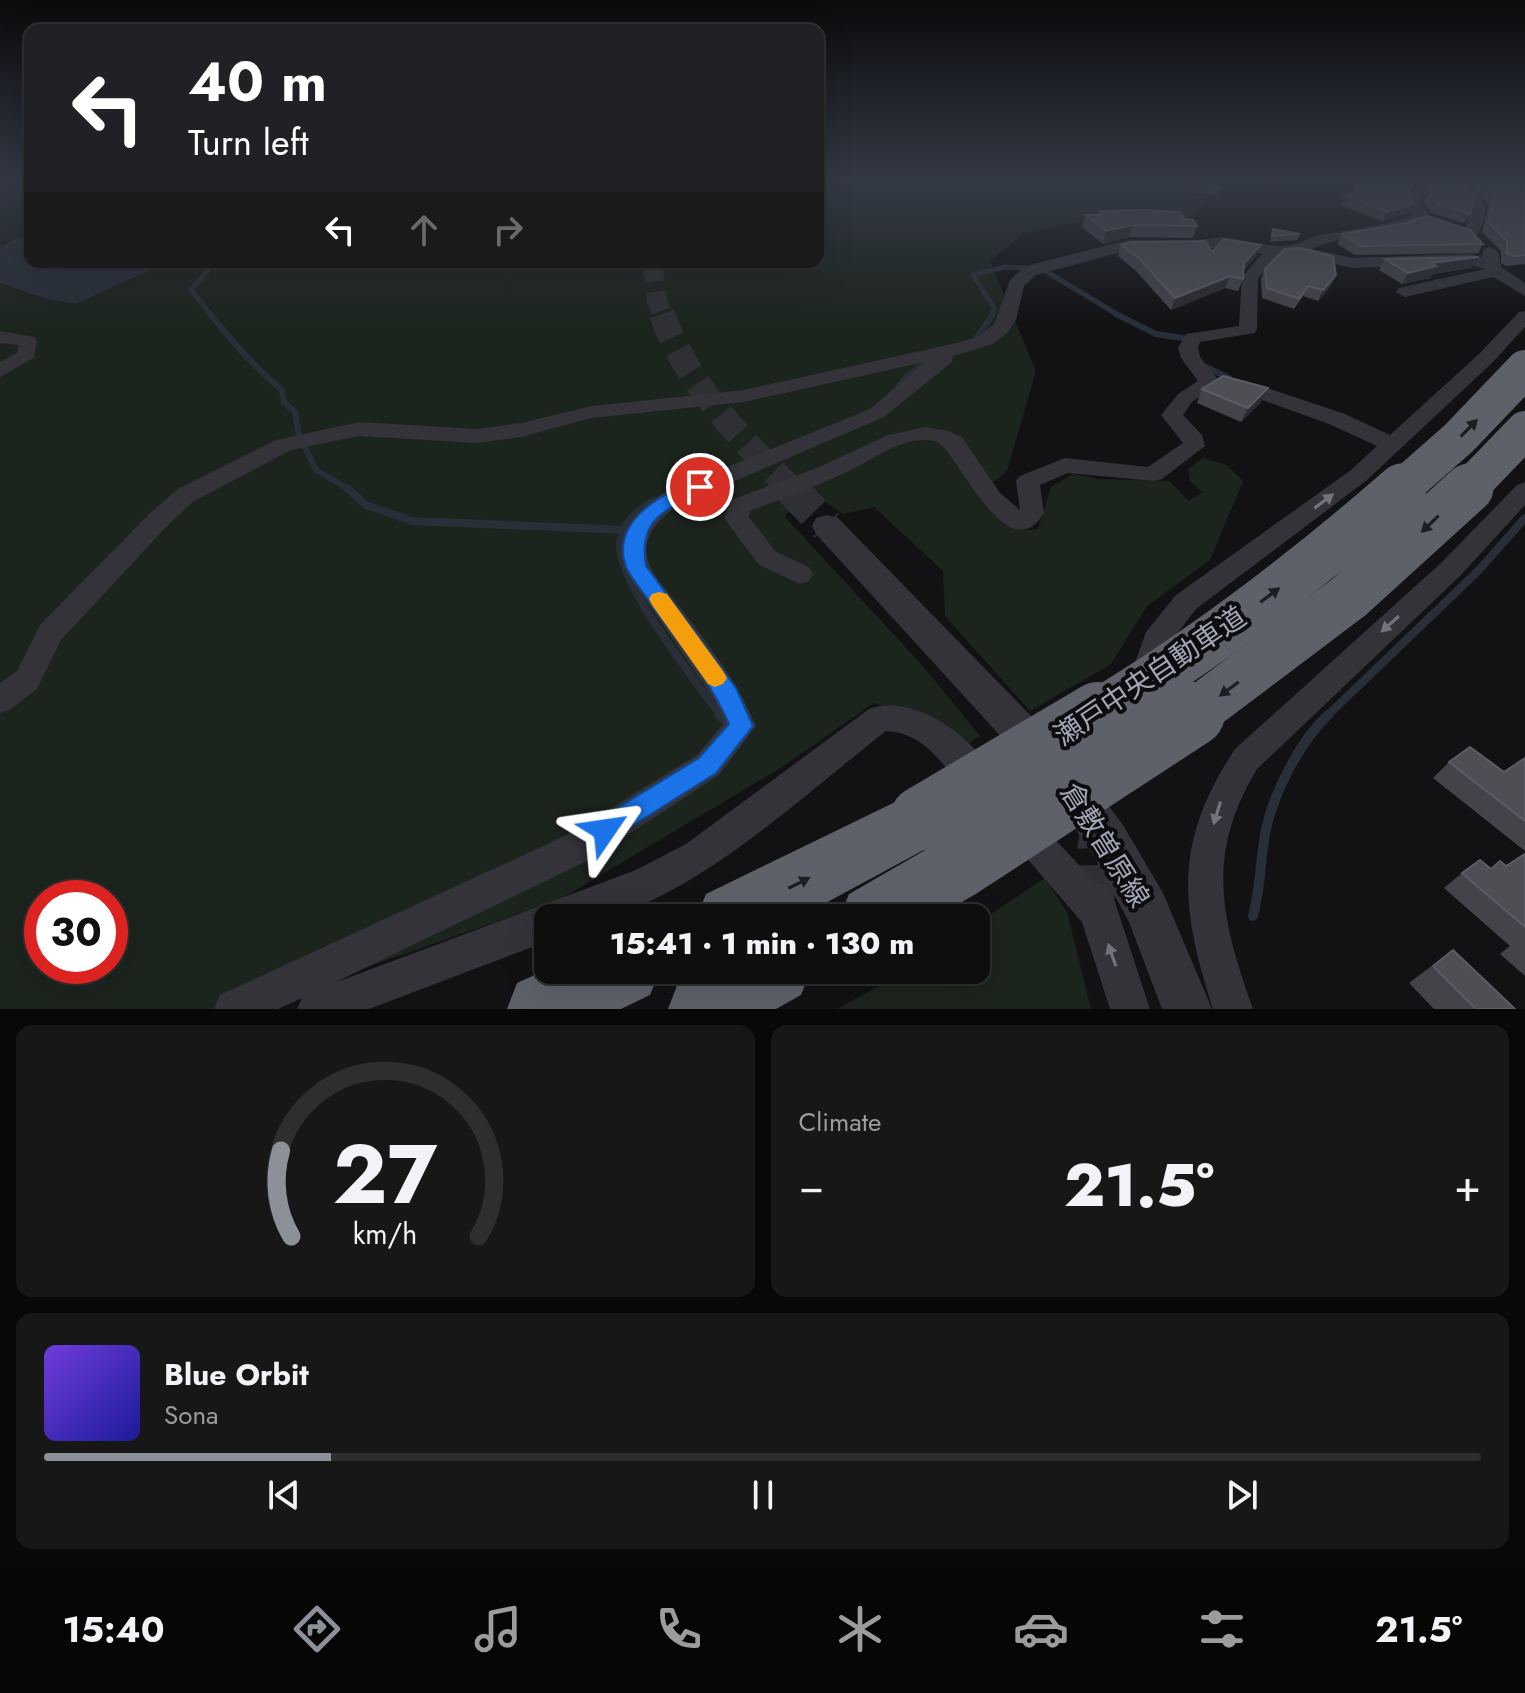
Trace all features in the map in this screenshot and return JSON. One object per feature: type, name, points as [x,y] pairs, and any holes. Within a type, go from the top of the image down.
[{"type":"highway","name":"瀬戸中央自動車道","points":[[886,904],[940,843],[1111,706],[1244,614],[1371,516],[1459,438],[1512,366]]},
{"type":"highway","name":"瀬戸中央自動車道","points":[[769,904],[940,843],[1152,744],[1288,646],[1391,561],[1525,430]]},
{"type":"highway","points":[[543,1009],[596,984]]},
{"type":"highway","points":[[704,1009],[750,984]]},
{"type":"street","points":[[800,574],[767,558],[736,518],[740,506],[839,467],[886,442],[934,432],[954,442],[998,506],[1010,517],[1022,520],[1032,513],[1028,481],[1065,465],[1154,474],[1194,446],[1194,440],[1172,415],[1185,398],[1210,382],[1191,358],[1188,348],[1193,338],[1228,336],[1248,329],[1250,277],[1285,250],[1321,239],[1380,229]]},
{"type":"street","points":[[1467,229],[1465,232],[1491,253],[1493,268]]},
{"type":"street","points":[[0,700],[27,680],[50,633],[159,519],[186,495],[284,445],[359,429],[476,436],[521,430],[592,412],[744,396],[956,349],[986,340],[1001,328],[1007,320],[1016,284],[1030,271],[1144,244],[1192,246],[1221,242],[1352,263],[1470,259],[1493,268],[1525,291]]},
{"type":"street","points":[[1405,292],[1493,268]]},
{"type":"street","points":[[1105,799],[1156,640],[1186,602],[1359,475],[1394,445],[1512,366],[1525,316]]},
{"type":"street","points":[[0,337],[28,341],[27,354],[0,371]]},
{"type":"street","points":[[234,1009],[579,847],[708,765],[741,726],[728,695],[637,568],[633,547],[637,529],[649,514],[671,499],[877,413],[897,400],[932,365],[956,349]]},
{"type":"street","points":[[1207,377],[1297,403],[1394,445]]},
{"type":"street","points":[[1233,1009],[1215,959],[1203,883],[1214,820],[1229,782],[1246,759],[1451,569],[1525,490]]},
{"type":"street","name":"倉敷曽原線","points":[[827,526],[1061,774],[1108,840],[1147,909],[1187,1009]]},
{"type":"street","points":[[595,904],[646,884],[698,856],[880,718],[891,718],[905,721],[950,745],[1077,892],[1097,906],[1130,1009]]},
{"type":"street","points":[[317,1009],[534,927]]},
{"type":"shaded area","points":[[0,229],[24,229],[24,239],[5,241],[0,247]]},
{"type":"shaded area","points":[[824,229],[1043,229],[1025,233],[990,261],[1036,371],[1007,471],[978,495],[1004,522],[1027,530],[1038,529],[1051,487],[1073,474],[1098,479],[1169,481],[1189,501],[1202,492],[1190,481],[1188,469],[1203,458],[1227,465],[1243,481],[1210,560],[1147,606],[1111,664],[1030,711],[945,616],[943,571],[874,507],[843,514],[814,494],[793,503],[785,517],[922,665],[980,736],[965,746],[953,735],[874,703],[782,767],[559,900],[534,904],[534,909],[247,1009],[0,1009],[0,283],[46,299],[76,304],[155,268],[824,268]]},
{"type":"shaded area","points":[[16,238],[24,238],[24,268],[155,268],[76,304],[46,299],[0,283],[0,247]]},
{"type":"shaded area","points":[[1045,878],[1067,912],[1091,1009],[837,1009],[883,984],[990,984],[990,915]]},
{"type":"building","points":[[1273,229],[1300,234],[1272,236]]},
{"type":"building","points":[[1371,229],[1467,229],[1483,244],[1360,246],[1342,234]]},
{"type":"building","points":[[1495,229],[1525,229],[1525,255],[1512,256],[1507,253],[1507,241]]},
{"type":"building","points":[[1224,239],[1261,245],[1244,263],[1243,279],[1230,276],[1175,298],[1140,259],[1121,245],[1133,242],[1205,241],[1212,252]]},
{"type":"building","points":[[1300,248],[1333,256],[1336,275],[1323,290],[1308,286],[1299,299],[1267,288],[1265,269],[1285,249]]},
{"type":"building","points":[[1479,257],[1431,263],[1436,266],[1408,273],[1385,259]]},
{"type":"building","points":[[1223,376],[1268,388],[1248,408],[1202,389]]},
{"type":"building","points":[[1470,747],[1504,772],[1525,758],[1525,821],[1449,762]]},
{"type":"building","points":[[1525,854],[1525,927],[1462,873],[1480,860],[1491,869],[1500,861],[1506,866]]},
{"type":"building","points":[[1453,950],[1515,1009],[1476,1009],[1433,966]]},
{"type":"waterway","points":[[992,315],[994,308],[973,275],[1005,267],[1028,268]]},
{"type":"waterway","points":[[210,268],[191,290],[212,316]]},
{"type":"waterway","points":[[1044,270],[1120,316]]},
{"type":"waterway","points":[[210,314],[253,363],[282,390],[284,402],[295,412],[299,435]]},
{"type":"waterway","points":[[1116,314],[1120,316]]},
{"type":"waterway","points":[[977,337],[992,315]]},
{"type":"waterway","points":[[1120,316],[1156,334],[1189,339]]},
{"type":"waterway","points":[[899,386],[907,376],[931,359]]},
{"type":"waterway","points":[[1204,366],[1229,378]]},
{"type":"waterway","points":[[305,447],[316,470],[348,489]]},
{"type":"waterway","points":[[348,489],[366,505],[412,521],[624,530]]},
{"type":"waterway","points":[[624,530],[637,514],[654,501]]},
{"type":"waterway","points":[[1327,716],[1479,570],[1525,518]]},
{"type":"waterway","points":[[624,530],[620,544],[631,583],[660,632],[721,716]]},
{"type":"waterway","points":[[719,714],[723,719]]},
{"type":"waterway","points":[[1253,916],[1266,829],[1276,798],[1299,752],[1327,716]]},
{"type":"tunnel","points":[[653,268],[657,301],[663,316]]},
{"type":"tunnel","points":[[662,314],[700,387],[753,451],[790,488]]},
{"type":"tunnel","points":[[790,488],[827,526]]},
{"type":"tunnel","points":[[1097,900],[1095,847],[1099,827]]},
{"type":"slow traffic","points":[[659,599],[715,678]]},
{"type":"route","points":[[605,830],[708,765],[741,726],[728,695],[637,568],[633,547],[637,529],[649,514],[671,499],[700,487]]}]
